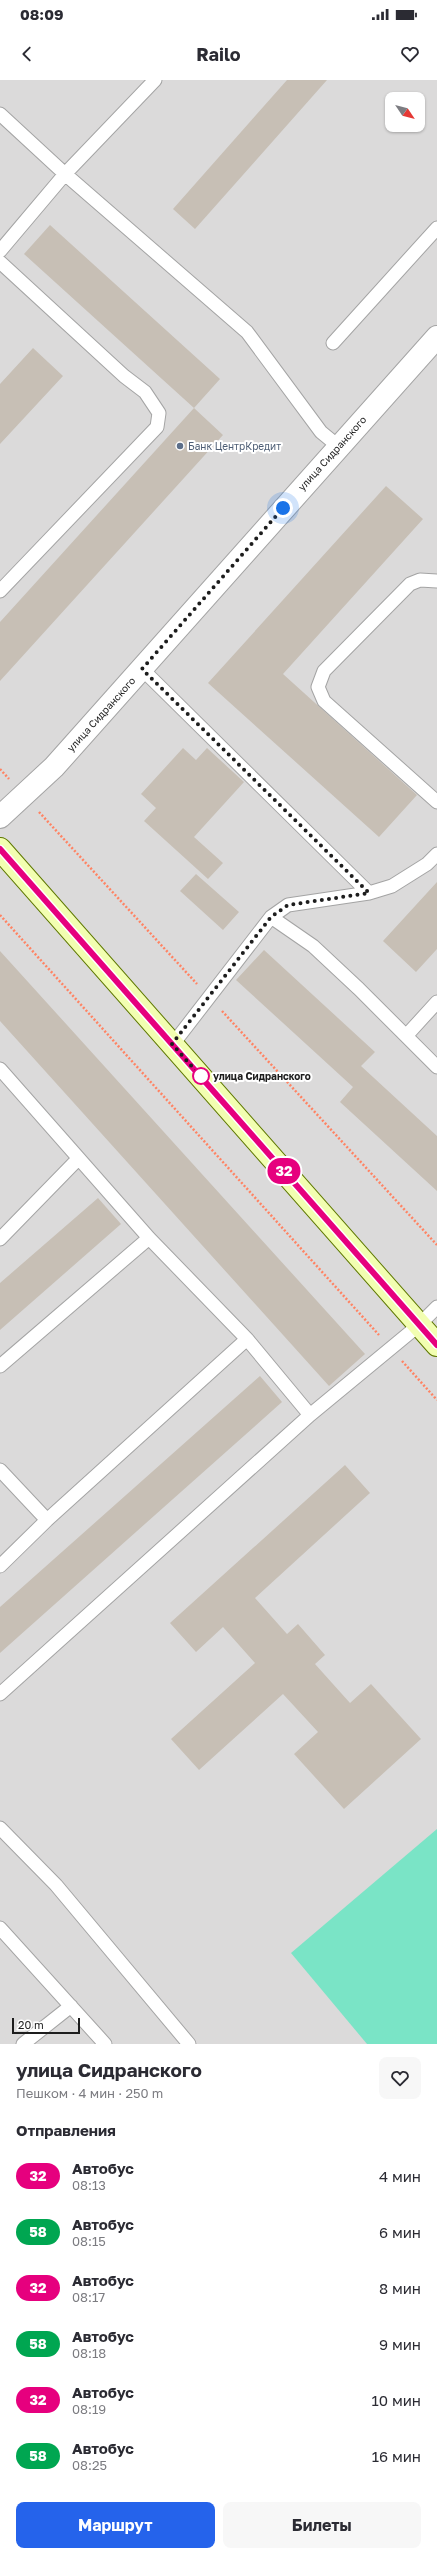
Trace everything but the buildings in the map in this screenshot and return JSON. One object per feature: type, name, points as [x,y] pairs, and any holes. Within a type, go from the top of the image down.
[{"type":"street","name":"улица Сидранского","points":[[0,817],[54,767],[338,446],[437,337]]},
{"type":"street","points":[[0,849],[437,1345]]},
{"type":"lane","points":[[0,251],[65,174],[155,80]]},
{"type":"lane","points":[[0,114],[65,174],[247,332],[321,432],[338,446]]},
{"type":"lane","points":[[334,343],[437,228]]},
{"type":"lane","points":[[0,262],[118,371],[145,392],[159,413],[157,427],[1,588]]},
{"type":"lane","points":[[437,581],[420,580],[410,584],[324,671],[318,687],[324,701],[437,802]]},
{"type":"lane","points":[[142,669],[369,893]]},
{"type":"lane","points":[[172,1044],[271,917],[288,905],[369,893],[392,886],[428,864],[437,854]]},
{"type":"lane","points":[[271,917],[313,946],[437,1068]]},
{"type":"lane","points":[[406,1036],[437,1002]]},
{"type":"lane","points":[[0,1069],[149,1238],[246,1339],[310,1415]]},
{"type":"lane","points":[[0,1239],[78,1159]]},
{"type":"lane","points":[[0,1366],[149,1238]]},
{"type":"lane","points":[[0,1694],[310,1415],[391,1349],[437,1307]]},
{"type":"lane","points":[[0,1566],[47,1520],[246,1339]]},
{"type":"lane","points":[[0,1470],[47,1520]]},
{"type":"lane","points":[[0,1828],[56,1885],[189,2044]]},
{"type":"lane","points":[[0,1928],[105,2044]]},
{"type":"lane","points":[[23,2044],[71,2006]]},
{"type":"path","points":[[0,915],[437,1400]]},
{"type":"shaded area","points":[[0,80],[437,80],[437,2044],[0,2044]]},
{"type":"green space","points":[[437,1829],[437,2044],[367,2044],[291,1953]]},
{"type":"bus line","name":"32","points":[[0,849],[140,1006],[437,1345]]},
{"type":"place","name":"Банк ЦентрКредит","points":[[180,446]]},
{"type":"place","name":"улица Сидранского","points":[[201,1076]]},
{"type":"route","points":[[201,1076],[203,1079],[172,1044],[207,996],[271,917],[288,905],[369,893],[142,669],[200,600],[283,508]]}]
